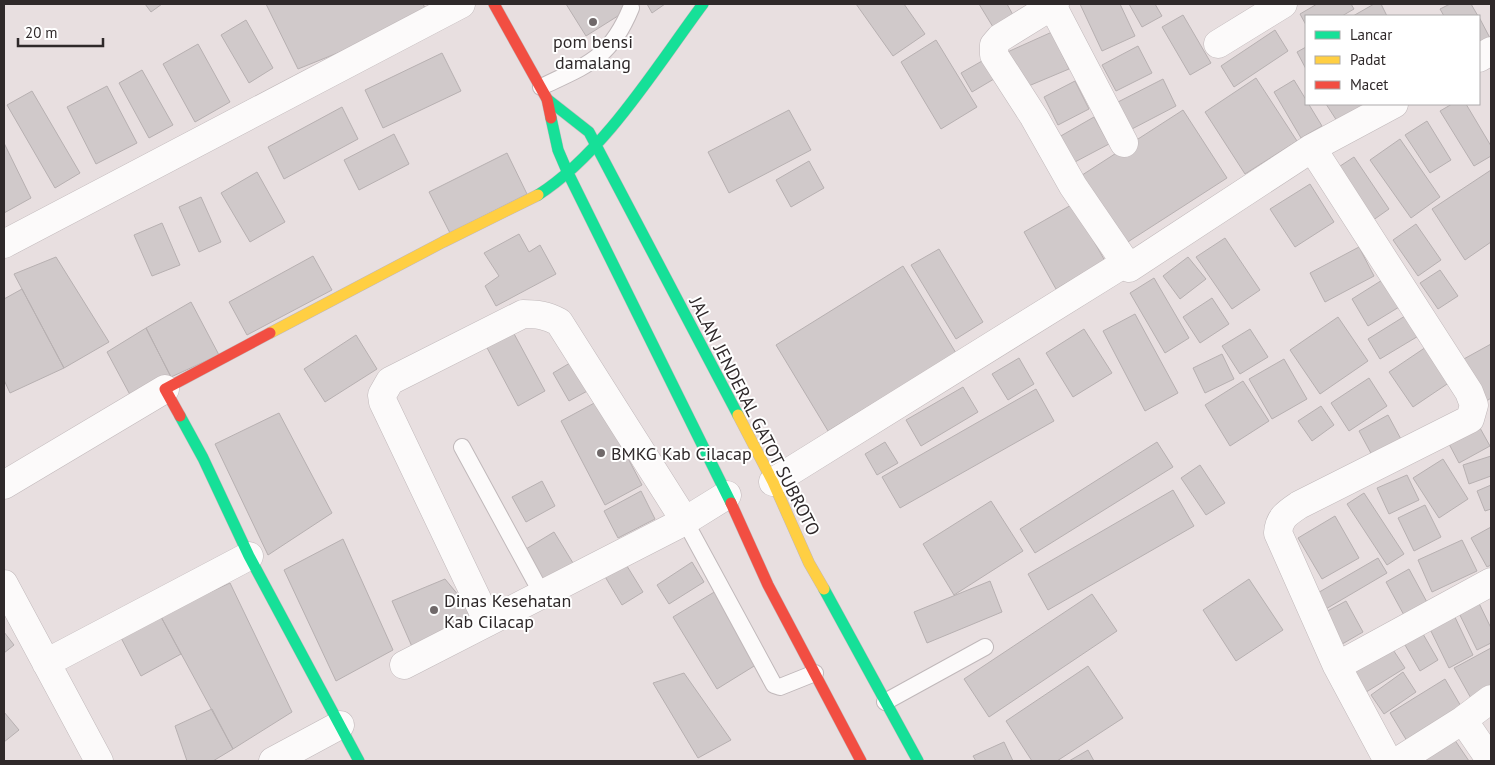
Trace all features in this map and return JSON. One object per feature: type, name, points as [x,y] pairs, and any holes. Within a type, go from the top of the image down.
[{"type":"main road","name":"JALAN JENDERAL GATOT SUBROTO","points":[[494,4],[544,93],[558,150],[567,171],[727,496],[768,585],[861,761]]},
{"type":"main road","points":[[359,761],[249,556],[203,458],[165,389],[443,242],[527,202],[552,186],[597,146],[703,4]]},
{"type":"main road","name":"JALAN JENDERAL GATOT SUBROTO","points":[[544,93],[589,132],[597,146],[773,482],[809,563],[918,761]]},
{"type":"street","points":[[4,244],[461,4]]},
{"type":"street","points":[[1218,44],[1283,4]]},
{"type":"street","points":[[1124,143],[1053,5],[1000,38],[994,46],[994,55],[1034,117],[1073,186],[1129,268],[1312,148],[1392,105]]},
{"type":"street","points":[[1480,57],[1491,51]]},
{"type":"street","points":[[1312,148],[1470,392],[1474,405],[1470,419],[1299,505],[1285,514],[1278,524],[1278,533],[1336,666],[1388,761]]},
{"type":"street","points":[[773,482],[1125,263]]},
{"type":"street","points":[[488,622],[383,402],[382,395],[390,381],[523,314],[540,314],[550,317],[559,322],[685,521]]},
{"type":"street","points":[[4,485],[165,389]]},
{"type":"street","points":[[404,665],[685,521],[727,496]]},
{"type":"street","points":[[46,663],[249,556]]},
{"type":"street","points":[[1336,666],[1491,582]]},
{"type":"street","points":[[4,584],[100,761]]},
{"type":"street","points":[[1398,761],[1491,699]]},
{"type":"street","points":[[1462,720],[1491,761]]},
{"type":"street","points":[[273,761],[340,725]]},
{"type":"lane","points":[[544,93],[592,62],[616,40],[630,8]]},
{"type":"lane","points":[[462,447],[542,594]]},
{"type":"lane","points":[[685,521],[774,685],[780,687],[815,673]]},
{"type":"lane","points":[[885,702],[985,647]]},
{"type":"building","points":[[145,4],[162,4],[151,12]]},
{"type":"building","points":[[266,4],[423,4],[429,16],[298,69]]},
{"type":"building","name":"pom bensi damalang","points":[[566,4],[637,4],[586,36]]},
{"type":"building","name":"pom bensi damalang","points":[[647,4],[665,4],[652,13]]},
{"type":"building","points":[[856,4],[904,4],[925,34],[893,56]]},
{"type":"building","points":[[979,4],[1007,4],[1013,15],[993,27]]},
{"type":"building","points":[[1080,4],[1120,4],[1135,36],[1102,51]]},
{"type":"building","points":[[1129,4],[1155,4],[1162,16],[1142,27]]},
{"type":"building","points":[[1317,4],[1351,4],[1354,9],[1344,15],[1305,15],[1305,23],[1300,14]]},
{"type":"building","points":[[1374,4],[1381,4],[1386,15],[1355,15]]},
{"type":"building","points":[[1450,4],[1471,4],[1477,15],[1443,15],[1440,9]]},
{"type":"building","points":[[1183,15],[1211,63],[1190,75],[1162,27]]},
{"type":"building","points":[[1480,19],[1490,38],[1480,44]]},
{"type":"building","points":[[246,20],[273,68],[249,83],[221,35]]},
{"type":"building","points":[[1275,30],[1288,51],[1234,87],[1221,66]]},
{"type":"building","points":[[1052,32],[1069,69],[1019,90],[1003,54]]},
{"type":"building","points":[[936,40],[977,107],[941,129],[901,62]]},
{"type":"building","points":[[198,44],[230,102],[195,122],[163,64]]},
{"type":"building","points":[[1138,46],[1152,73],[1116,91],[1102,65]]},
{"type":"building","points":[[1305,48],[1305,67],[1297,52]]},
{"type":"building","points":[[442,53],[461,91],[383,128],[365,90]]},
{"type":"building","points":[[989,57],[999,76],[972,92],[961,73]]},
{"type":"building","points":[[142,70],[173,125],[149,138],[119,83]]},
{"type":"building","points":[[1256,78],[1297,141],[1245,174],[1205,112]]},
{"type":"building","points":[[1163,79],[1176,106],[1130,130],[1116,103]]},
{"type":"building","points":[[1294,80],[1305,98],[1305,105],[1309,105],[1322,126],[1301,138],[1274,92]]},
{"type":"building","points":[[1075,81],[1089,109],[1058,125],[1044,97]]},
{"type":"building","points":[[107,86],[137,143],[96,164],[67,107]]},
{"type":"building","points":[[32,91],[80,173],[55,188],[7,105]]},
{"type":"building","points":[[1327,105],[1364,105],[1337,121]]},
{"type":"building","points":[[1450,105],[1467,105],[1491,146],[1491,156],[1474,166],[1440,111]]},
{"type":"building","points":[[342,107],[358,139],[284,179],[268,147]]},
{"type":"building","points":[[789,110],[811,150],[729,193],[708,152]]},
{"type":"building","points":[[1183,110],[1227,178],[1120,247],[1076,179]]},
{"type":"building","points":[[1094,117],[1109,144],[1073,163],[1059,137]]},
{"type":"building","points":[[1427,121],[1451,160],[1430,173],[1405,135]]},
{"type":"building","points":[[394,134],[409,164],[359,190],[344,160]]},
{"type":"building","points":[[1400,139],[1440,197],[1411,218],[1370,160]]},
{"type":"building","points":[[4,143],[31,198],[4,213]]},
{"type":"building","points":[[507,153],[527,194],[450,233],[429,192]]},
{"type":"building","points":[[1354,157],[1389,209],[1369,223],[1334,170]]},
{"type":"building","points":[[809,161],[824,188],[791,207],[776,180]]},
{"type":"building","points":[[1491,170],[1491,242],[1465,260],[1432,209]]},
{"type":"building","points":[[257,172],[285,222],[250,242],[221,193]]},
{"type":"building","points":[[1310,184],[1334,222],[1295,247],[1270,209]]},
{"type":"building","points":[[201,197],[221,242],[199,252],[179,207]]},
{"type":"building","points":[[1073,204],[1105,261],[1056,289],[1024,232]]},
{"type":"building","points":[[162,223],[180,265],[152,276],[134,235]]},
{"type":"building","points":[[1416,224],[1441,260],[1418,276],[1393,240]]},
{"type":"building","points":[[519,234],[529,252],[540,245],[556,274],[496,306],[485,286],[499,276],[484,253]]},
{"type":"building","points":[[1225,238],[1260,290],[1232,309],[1196,257]]},
{"type":"building","points":[[1359,247],[1374,276],[1325,302],[1310,273]]},
{"type":"building","points":[[939,249],[983,322],[956,339],[911,265]]},
{"type":"building","points":[[313,256],[332,290],[247,335],[229,302]]},
{"type":"building","points":[[56,257],[109,342],[64,368],[14,274]]},
{"type":"building","points":[[1188,257],[1206,279],[1180,299],[1163,276]]},
{"type":"building","points":[[903,266],[956,353],[828,431],[776,345]]},
{"type":"building","points":[[1440,270],[1458,296],[1438,309],[1420,283]]},
{"type":"building","points":[[1387,277],[1404,304],[1368,326],[1352,299]]},
{"type":"building","points":[[1154,278],[1189,338],[1165,353],[1130,293]]},
{"type":"building","points":[[22,289],[64,368],[10,393],[4,380],[4,299]]},
{"type":"building","points":[[1212,298],[1229,324],[1200,343],[1183,317]]},
{"type":"building","points":[[191,302],[219,355],[171,377],[146,328]]},
{"type":"building","points":[[1413,311],[1425,332],[1380,359],[1368,339]]},
{"type":"building","points":[[1135,314],[1178,393],[1145,411],[1103,331]]},
{"type":"building","points":[[1338,317],[1368,361],[1320,394],[1290,350]]},
{"type":"building","points":[[146,328],[171,377],[135,404],[107,352]]},
{"type":"building","points":[[1084,329],[1112,373],[1073,397],[1046,353]]},
{"type":"building","points":[[1250,329],[1268,357],[1240,374],[1222,346]]},
{"type":"building","points":[[512,330],[545,391],[518,406],[485,344]]},
{"type":"building","points":[[356,335],[377,369],[325,402],[304,369]]},
{"type":"building","points":[[1432,343],[1456,378],[1413,407],[1389,372]]},
{"type":"building","points":[[1491,344],[1491,398],[1485,402],[1462,360]]},
{"type":"building","points":[[1222,354],[1234,379],[1205,393],[1193,368]]},
{"type":"building","points":[[1019,358],[1034,384],[1008,400],[992,374]]},
{"type":"building","points":[[1284,359],[1307,399],[1272,419],[1249,379]]},
{"type":"building","points":[[575,360],[591,389],[569,401],[553,373]]},
{"type":"building","points":[[1369,378],[1387,406],[1349,431],[1331,403]]},
{"type":"building","points":[[1243,381],[1269,421],[1230,446],[1205,405]]},
{"type":"building","points":[[963,387],[978,412],[921,446],[906,420]]},
{"type":"building","points":[[1036,389],[1054,421],[900,508],[882,477]]},
{"type":"building","name":"BMKG Kab Cilacap","points":[[598,401],[642,485],[605,505],[561,421]]},
{"type":"building","points":[[1321,406],[1334,425],[1312,441],[1298,421]]},
{"type":"building","points":[[279,413],[332,513],[268,555],[215,444]]},
{"type":"building","points":[[1388,415],[1402,441],[1373,457],[1359,431]]},
{"type":"building","points":[[1480,428],[1490,446],[1459,463],[1449,444]]},
{"type":"building","points":[[885,442],[898,463],[877,475],[865,454]]},
{"type":"building","points":[[1157,442],[1173,467],[1035,553],[1020,529]]},
{"type":"building","points":[[1491,456],[1491,476],[1469,484],[1463,465]]},
{"type":"building","points":[[1443,459],[1468,499],[1439,518],[1413,478]]},
{"type":"building","points":[[1200,465],[1225,503],[1206,515],[1181,478]]},
{"type":"building","points":[[1407,475],[1419,500],[1389,514],[1377,488]]},
{"type":"building","points":[[542,481],[555,506],[526,522],[512,497]]},
{"type":"building","points":[[1491,485],[1491,509],[1485,511],[1477,491]]},
{"type":"building","points":[[1173,490],[1194,526],[1048,610],[1028,574]]},
{"type":"building","points":[[641,491],[655,519],[618,538],[604,511]]},
{"type":"building","points":[[1364,493],[1404,554],[1387,565],[1347,504]]},
{"type":"building","points":[[991,501],[1023,551],[954,595],[923,544]]},
{"type":"building","points":[[1425,505],[1441,537],[1414,551],[1398,518]]},
{"type":"building","points":[[1335,516],[1359,558],[1322,579],[1298,538]]},
{"type":"building","points":[[1491,527],[1491,565],[1487,567],[1471,538]]},
{"type":"building","points":[[554,532],[573,563],[540,583],[521,552]]},
{"type":"building","points":[[343,539],[393,650],[336,681],[284,570]]},
{"type":"building","points":[[1462,540],[1477,571],[1432,592],[1418,560]]},
{"type":"building","points":[[622,558],[643,592],[622,605],[601,570]]},
{"type":"building","points":[[1378,558],[1387,573],[1319,613],[1309,598]]},
{"type":"building","points":[[692,562],[704,582],[669,604],[657,585]]},
{"type":"building","points":[[1409,569],[1428,604],[1405,617],[1386,582]]},
{"type":"building","name":"Dinas Kesehatan Kab Cilacap","points":[[445,579],[478,619],[417,658],[392,601]]},
{"type":"building","points":[[1249,579],[1283,630],[1236,661],[1203,610]]},
{"type":"building","points":[[990,581],[1002,612],[927,643],[914,612]]},
{"type":"building","points":[[230,583],[292,712],[233,749],[160,615]]},
{"type":"building","points":[[716,591],[759,663],[717,689],[673,617]]},
{"type":"building","points":[[1092,594],[1117,631],[989,717],[964,679]]},
{"type":"building","points":[[1475,595],[1491,628],[1491,643],[1477,650],[1455,605]]},
{"type":"building","points":[[1346,601],[1363,632],[1337,647],[1320,615]]},
{"type":"building","points":[[1452,611],[1473,655],[1449,668],[1427,623]]},
{"type":"building","points":[[160,615],[181,654],[141,676],[119,634]]},
{"type":"building","points":[[1419,627],[1438,660],[1420,671],[1401,638]]},
{"type":"building","points":[[4,632],[14,645],[4,653]]},
{"type":"building","points":[[1388,642],[1405,668],[1363,694],[1346,668]]},
{"type":"building","points":[[1491,648],[1491,690],[1472,700],[1454,668]]},
{"type":"building","points":[[1088,666],[1123,718],[1057,761],[1032,761],[1006,721]]},
{"type":"building","points":[[1403,672],[1416,692],[1384,714],[1371,695]]},
{"type":"building","points":[[684,673],[731,740],[698,758],[653,683]]},
{"type":"building","points":[[1445,679],[1462,708],[1407,741],[1390,713]]},
{"type":"building","points":[[212,709],[233,749],[213,761],[187,761],[175,726]]},
{"type":"building","points":[[4,712],[19,730],[4,742]]},
{"type":"building","points":[[1450,733],[1469,761],[1414,761]]},
{"type":"building","points":[[1004,742],[1013,761],[976,761],[973,756]]},
{"type":"building","points":[[1088,750],[1094,761],[1069,761]]},
{"type":"traffic: fast","points":[[538,195],[562,177],[607,132],[648,81],[703,4]]},
{"type":"traffic: fast","points":[[547,99],[589,132],[738,415]]},
{"type":"traffic: fast","points":[[551,118],[558,150],[567,171],[731,503]]},
{"type":"traffic: fast","points":[[180,416],[203,458],[249,556],[359,761]]},
{"type":"traffic: fast","points":[[824,589],[918,761]]},
{"type":"traffic: slow","points":[[270,333],[443,242],[538,195]]},
{"type":"traffic: slow","points":[[738,415],[773,482],[809,563],[824,589]]},
{"type":"traffic: jam","points":[[494,4],[547,99],[551,118]]},
{"type":"traffic: jam","points":[[180,416],[165,389],[270,333]]},
{"type":"traffic: jam","points":[[731,503],[768,585],[861,761]]},
{"type":"place","name":"pom bensi damalang","points":[[593,22]]},
{"type":"place","name":"BMKG Kab Cilacap","points":[[601,453]]},
{"type":"place","name":"Dinas Kesehatan Kab Cilacap","points":[[434,610]]}]
